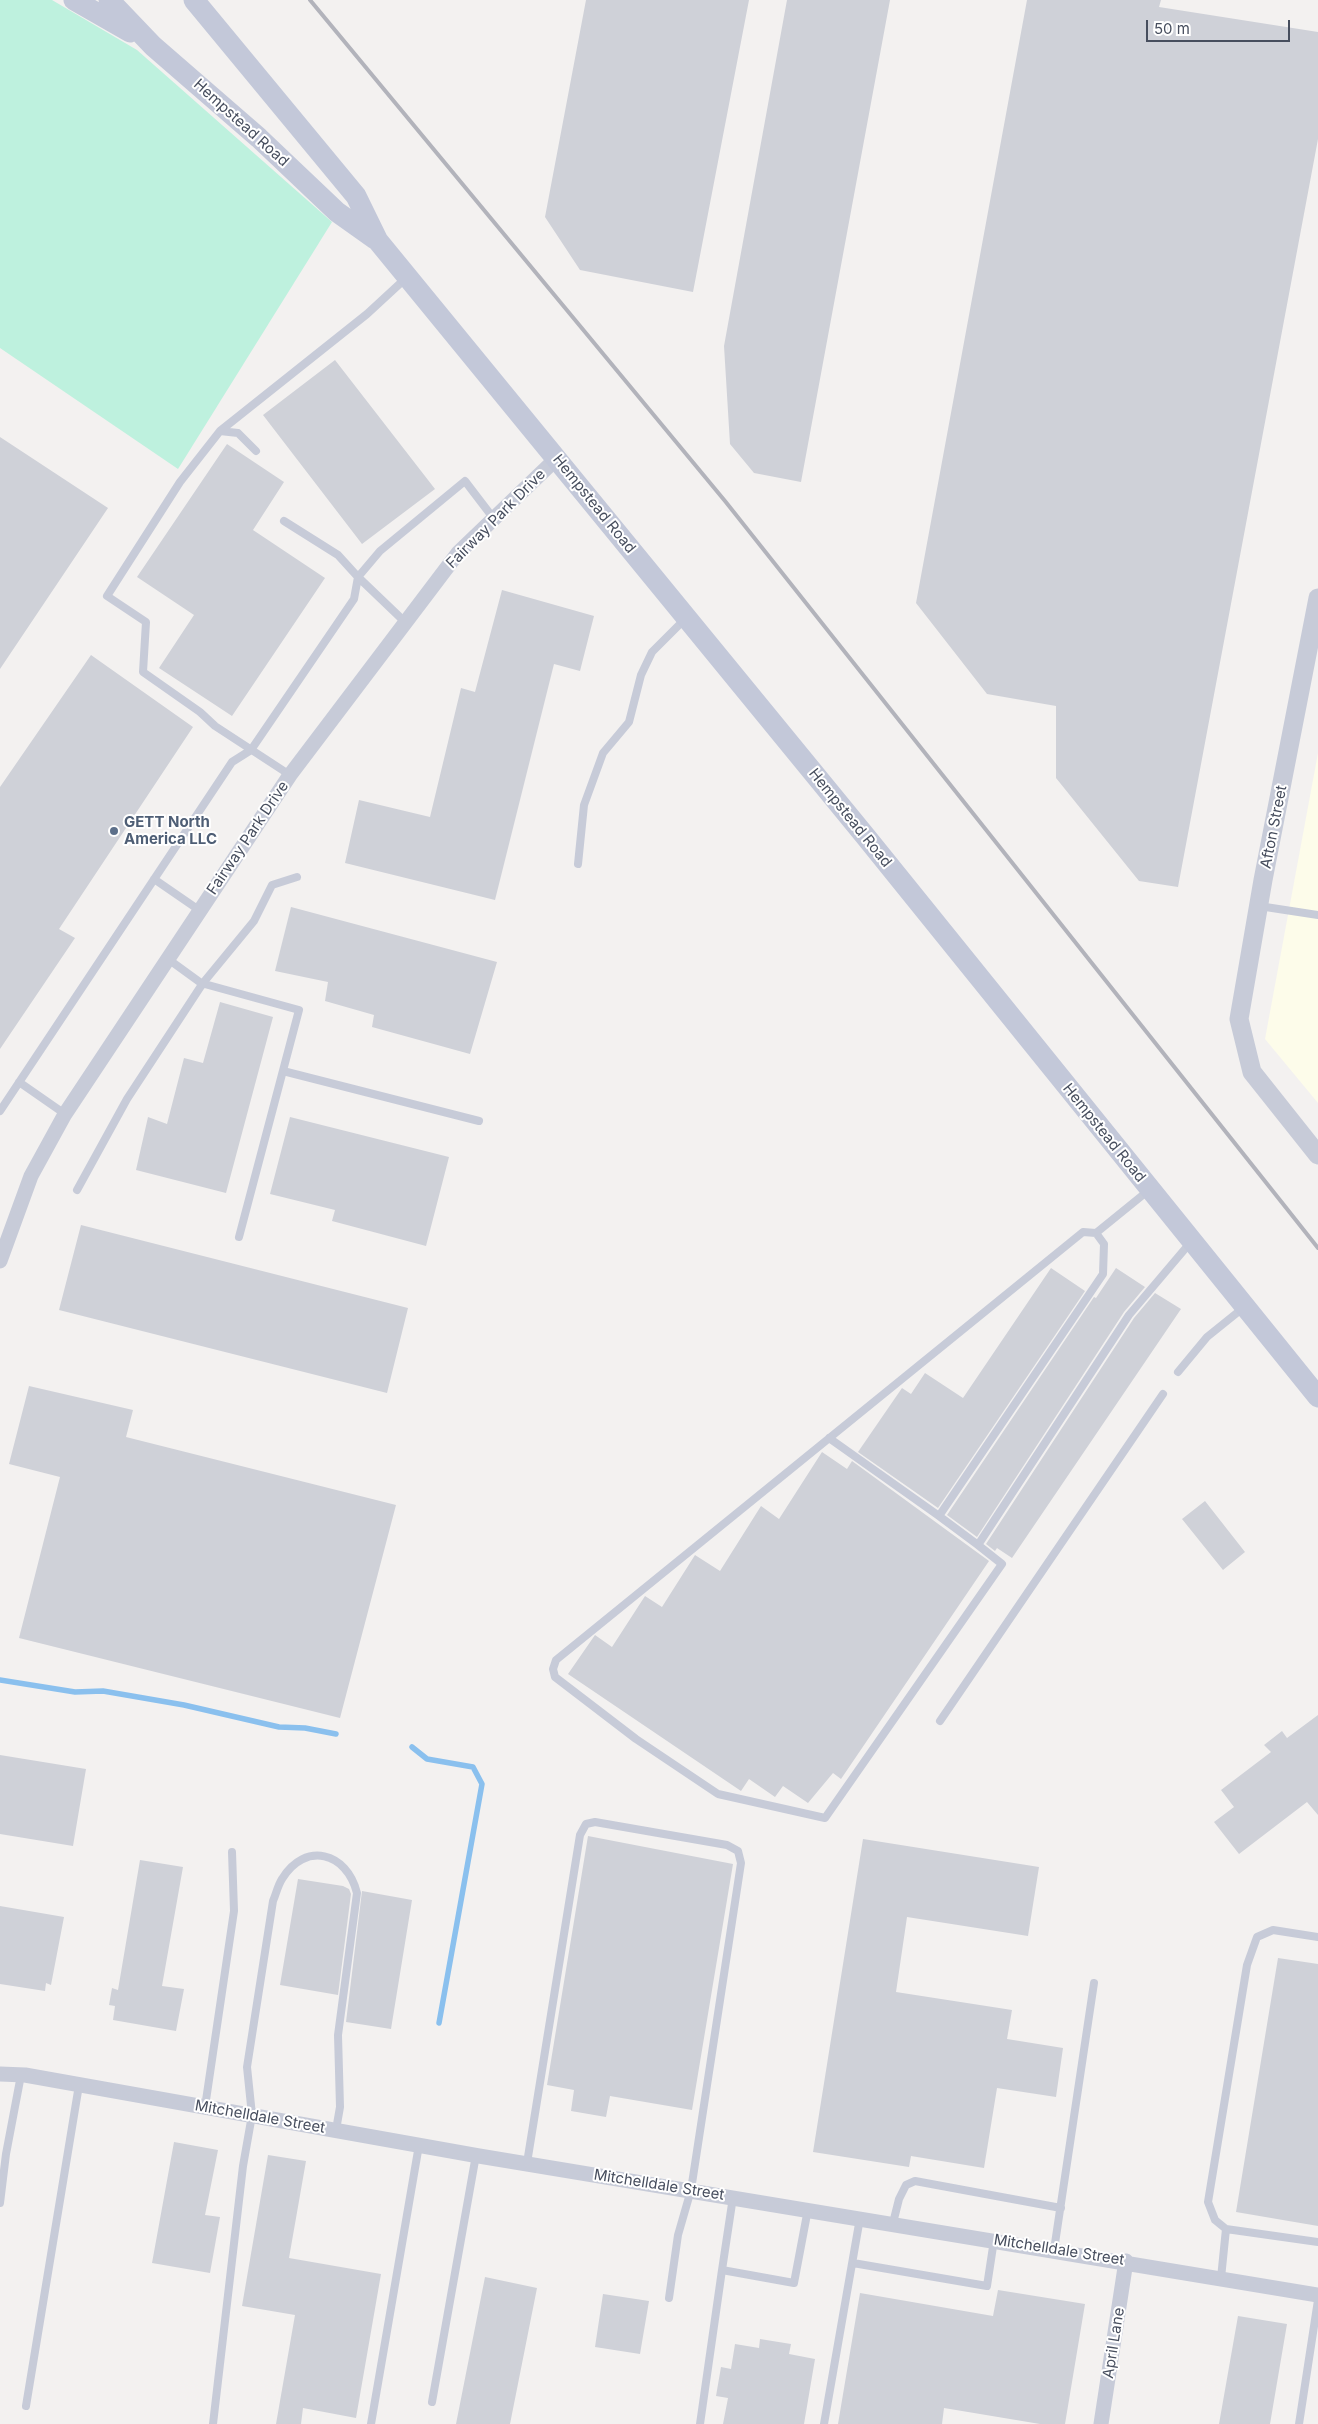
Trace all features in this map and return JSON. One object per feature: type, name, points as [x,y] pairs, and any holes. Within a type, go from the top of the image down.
[{"type":"main road","points":[[74,0],[153,46]]},
{"type":"main road","name":"Hempstead Road","points":[[109,0],[153,46],[259,138],[337,212],[378,241]]},
{"type":"main road","name":"Hempstead Road","points":[[195,2],[356,196],[378,241],[557,458],[1318,1397]]},
{"type":"street","name":"Fairway Park Drive","points":[[0,1261],[31,1176],[66,1114],[290,775],[458,553],[557,458]]},
{"type":"street","name":"Afton Street","points":[[1318,598],[1239,1019],[1252,1072],[1318,1155]]},
{"type":"street","name":"Mitchelldale Street","points":[[0,2074],[21,2075],[476,2155],[1126,2261],[1318,2295]]},
{"type":"street","name":"April Lane","points":[[1101,2424],[1126,2261]]},
{"type":"lane","points":[[290,775],[215,726],[200,712],[143,672],[146,622],[107,596],[180,482],[220,431],[367,314],[407,277]]},
{"type":"lane","points":[[220,431],[238,433],[256,452]]},
{"type":"lane","points":[[0,1111],[232,762],[251,750],[354,599],[358,577],[380,551],[465,481],[494,518]]},
{"type":"lane","points":[[284,521],[338,555],[358,577],[406,622]]},
{"type":"lane","points":[[578,864],[584,805],[603,754],[629,722],[641,675],[652,652],[687,618]]},
{"type":"lane","points":[[77,1190],[127,1099],[203,984],[254,921],[272,885],[297,878]]},
{"type":"lane","points":[[154,879],[199,910]]},
{"type":"lane","points":[[1259,906],[1318,915]]},
{"type":"lane","points":[[168,959],[203,984],[299,1010],[239,1237]]},
{"type":"lane","points":[[283,1071],[479,1121]]},
{"type":"lane","points":[[19,1082],[66,1114]]},
{"type":"lane","points":[[829,1438],[939,1516],[1002,1564],[824,1818],[718,1794],[636,1739],[559,1683],[553,1669],[556,1660],[829,1438],[1083,1232],[1096,1233],[1150,1190]]},
{"type":"lane","points":[[939,1516],[1103,1274],[1104,1244],[1096,1233]]},
{"type":"lane","points":[[978,1545],[1129,1315],[1192,1241]]},
{"type":"lane","points":[[1178,1372],[1207,1337],[1244,1306]]},
{"type":"lane","points":[[940,1720],[1162,1394]]},
{"type":"lane","points":[[528,2163],[580,1835],[586,1824],[595,1822],[727,1846],[738,1851],[742,1864],[691,2190],[678,2235],[669,2298]]},
{"type":"lane","points":[[205,2107],[234,1911],[232,1852]]},
{"type":"lane","points":[[213,2424],[243,2166],[252,2115],[247,2067],[273,1901],[282,1878],[298,1862],[313,1856],[332,1857],[353,1878],[356,1893],[338,2035],[340,2107],[336,2130]]},
{"type":"lane","points":[[1318,1938],[1272,1930],[1257,1937],[1247,1965],[1208,2202],[1215,2220],[1226,2229],[1318,2242]]},
{"type":"lane","points":[[1054,2250],[1094,1983]]},
{"type":"lane","points":[[0,2202],[6,2154],[21,2075]]},
{"type":"lane","points":[[26,2406],[79,2085]]},
{"type":"lane","points":[[370,2424],[419,2145]]},
{"type":"lane","points":[[432,2402],[476,2155]]},
{"type":"lane","points":[[893,2223],[899,2199],[906,2184],[915,2180],[1060,2208]]},
{"type":"lane","points":[[700,2424],[732,2197]]},
{"type":"lane","points":[[722,2270],[794,2283],[808,2209]]},
{"type":"lane","points":[[824,2424],[860,2218]]},
{"type":"lane","points":[[1221,2278],[1226,2229]]},
{"type":"lane","points":[[853,2263],[987,2286],[994,2240]]},
{"type":"lane","points":[[1299,2424],[1318,2300]]},
{"type":"shaded area","points":[[1318,753],[1318,1103],[1265,1039]]},
{"type":"green space","points":[[0,0],[52,0],[137,50],[332,222],[178,469],[0,348]]},
{"type":"building","points":[[586,0],[749,0],[693,292],[580,270],[545,217]]},
{"type":"building","points":[[787,0],[890,0],[801,482],[754,473],[730,444],[724,346]]},
{"type":"building","points":[[1027,0],[1161,0],[1159,7],[1318,32],[1318,139],[1178,887],[1139,881],[1056,778],[1056,706],[987,694],[916,603]]},
{"type":"building","points":[[335,360],[435,489],[362,544],[263,415]]},
{"type":"building","points":[[0,437],[108,508],[0,669]]},
{"type":"building","points":[[227,444],[284,482],[253,530],[325,578],[232,716],[159,668],[194,615],[137,577]]},
{"type":"building","points":[[502,590],[594,616],[580,671],[554,664],[495,900],[345,863],[359,800],[430,817],[461,688],[475,692]]},
{"type":"building","points":[[91,655],[193,727],[59,929],[75,938],[0,1049],[0,787]]},
{"type":"building","points":[[291,907],[497,962],[470,1054],[372,1027],[374,1015],[325,1001],[328,982],[275,971]]},
{"type":"building","points":[[220,1002],[273,1017],[226,1193],[136,1170],[148,1117],[167,1124],[184,1058],[203,1063]]},
{"type":"building","points":[[290,1117],[449,1157],[426,1246],[332,1221],[335,1210],[270,1194]]},
{"type":"building","points":[[81,1225],[408,1308],[387,1393],[59,1310]]},
{"type":"building","points":[[1051,1268],[1085,1291],[938,1508],[858,1452],[902,1388],[911,1394],[925,1373],[963,1398]]},
{"type":"building","points":[[1116,1268],[1145,1287],[1124,1312],[977,1537],[947,1515],[1094,1297],[1096,1298]]},
{"type":"building","points":[[1155,1293],[1181,1309],[1012,1558],[997,1548],[995,1551],[986,1544],[1134,1318]]},
{"type":"building","points":[[29,1386],[133,1410],[126,1437],[396,1505],[340,1718],[19,1638],[60,1477],[9,1464]]},
{"type":"building","points":[[822,1452],[847,1469],[852,1461],[989,1561],[841,1779],[833,1773],[808,1803],[783,1786],[775,1797],[749,1779],[741,1791],[568,1674],[595,1635],[612,1647],[645,1596],[662,1607],[695,1555],[720,1571],[761,1506],[779,1519]]},
{"type":"building","points":[[1205,1501],[1245,1552],[1223,1570],[1182,1519]]},
{"type":"building","points":[[1318,1715],[1318,1815],[1307,1802],[1239,1854],[1214,1822],[1234,1807],[1221,1790],[1271,1752],[1264,1745],[1282,1731],[1287,1738]]},
{"type":"building","points":[[0,1755],[86,1769],[73,1846],[0,1834]]},
{"type":"building","points":[[588,1836],[733,1864],[692,2110],[610,2096],[606,2117],[571,2111],[574,2090],[547,2085]]},
{"type":"building","points":[[863,1839],[1039,1867],[1028,1936],[907,1917],[896,1992],[1012,2010],[1007,2039],[1063,2048],[1056,2097],[997,2088],[984,2168],[911,2156],[909,2167],[813,2152]]},
{"type":"building","points":[[140,1860],[183,1867],[162,1986],[184,1989],[176,2031],[113,2020],[115,2006],[109,2005],[112,1988],[118,1990]]},
{"type":"building","points":[[298,1879],[343,1886],[349,1889],[351,1894],[338,1995],[280,1985]]},
{"type":"building","points":[[362,1891],[412,1900],[391,2029],[346,2022]]},
{"type":"building","points":[[0,1906],[64,1917],[51,1985],[46,1983],[45,1991],[0,1984]]},
{"type":"building","points":[[1278,1958],[1318,1964],[1318,2226],[1236,2212]]},
{"type":"building","points":[[174,2142],[218,2150],[205,2215],[220,2217],[210,2273],[152,2263]]},
{"type":"building","points":[[268,2155],[306,2161],[289,2258],[381,2274],[356,2418],[303,2408],[301,2424],[276,2424],[295,2315],[242,2306]]},
{"type":"building","points":[[485,2277],[537,2288],[510,2424],[456,2424]]},
{"type":"building","points":[[998,2290],[1085,2304],[1065,2424],[1040,2424],[944,2408],[942,2424],[838,2424],[860,2293],[993,2316]]},
{"type":"building","points":[[603,2294],[649,2301],[640,2354],[595,2347]]},
{"type":"building","points":[[1238,2316],[1287,2324],[1270,2424],[1219,2424]]},
{"type":"building","points":[[760,2339],[791,2344],[789,2354],[815,2359],[804,2424],[723,2424],[728,2398],[716,2396],[721,2367],[731,2369],[735,2344],[759,2348]]},
{"type":"waterway","points":[[0,1680],[75,1692],[103,1691],[184,1705],[279,1727],[305,1728],[336,1734]]},
{"type":"waterway","points":[[412,1747],[427,1759],[473,1767],[482,1784],[439,2023]]},
{"type":"railway","points":[[310,0],[725,501],[1318,1248]]},
{"type":"place","name":"GETT North America LLC","points":[[114,831]]}]
